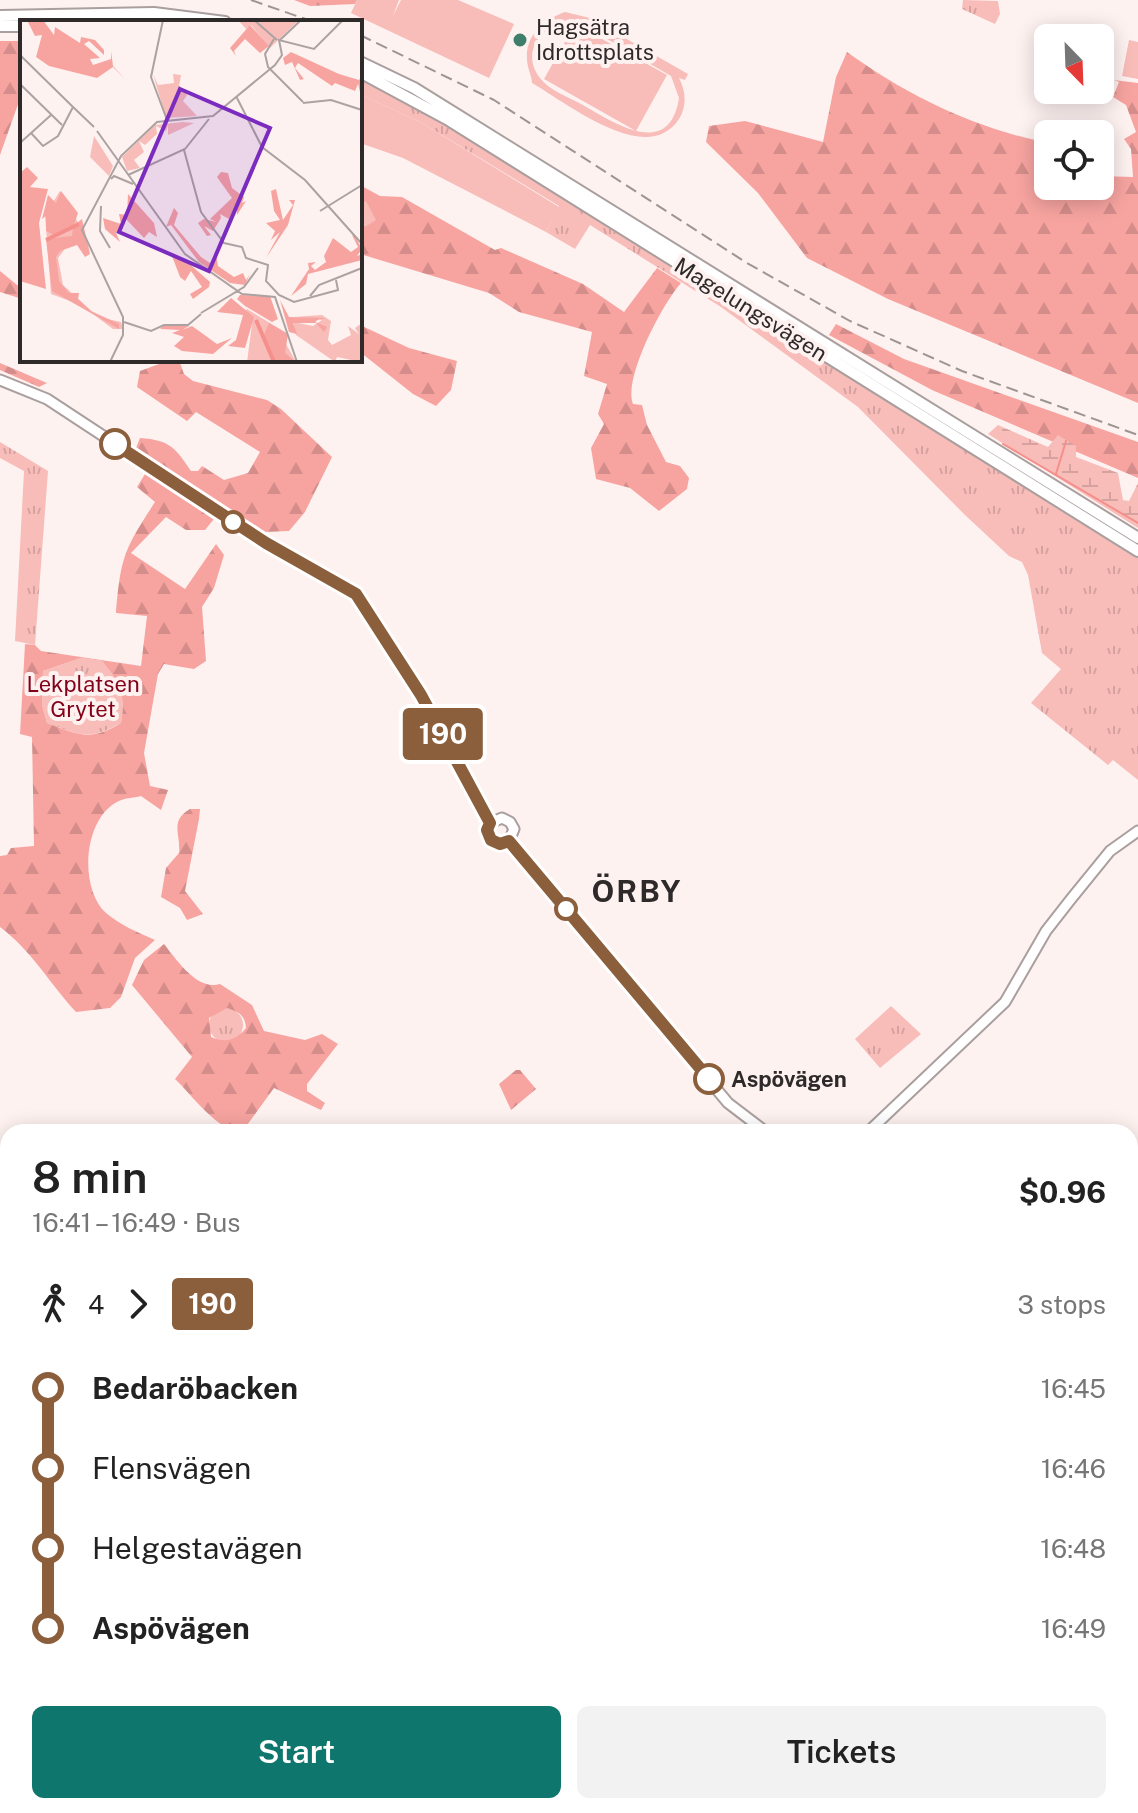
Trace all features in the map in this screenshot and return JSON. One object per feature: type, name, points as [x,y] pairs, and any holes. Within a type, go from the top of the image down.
[{"type":"main road","points":[[0,16],[154,13],[209,20]]},
{"type":"main road","name":"Magelungsvägen","points":[[362,63],[428,96],[1138,538]]},
{"type":"main road","name":"Magelungsvägen","points":[[362,73],[461,128],[1138,551]]},
{"type":"street","points":[[0,380],[47,399],[256,537],[356,594],[421,695],[490,823]]},
{"type":"street","points":[[498,818],[510,822],[514,834],[509,841],[500,844],[491,840],[487,830],[490,823],[498,818]]},
{"type":"street","points":[[876,1124],[1005,1002],[1065,905],[1110,851],[1138,831]]},
{"type":"street","points":[[509,841],[728,1103],[756,1124]]},
{"type":"green space","points":[[294,0],[357,0],[355,4],[310,6]]},
{"type":"green space","points":[[357,0],[399,0],[393,16],[401,0],[458,0],[514,24],[489,78],[351,13]]},
{"type":"green space","points":[[963,0],[998,1],[1000,14],[995,24],[962,9]]},
{"type":"green space","points":[[565,12],[590,18],[688,74],[685,80],[679,78],[685,98],[679,119],[665,132],[647,137],[628,134],[585,116],[532,83],[527,62],[529,43],[538,29]],"holes":[[[576,21],[671,76],[679,98],[673,117],[664,128],[652,132],[638,131],[608,120],[548,86],[540,78],[532,57],[538,39],[546,31],[565,22]]]},
{"type":"green space","points":[[575,24],[667,75],[636,131],[544,79]]},
{"type":"green space","points":[[1129,40],[1138,42],[1138,79],[1122,76]]},
{"type":"green space","points":[[0,41],[20,41],[20,99],[0,155]]},
{"type":"green space","points":[[847,52],[894,83],[943,108],[994,129],[1034,140],[1034,200],[1114,200],[1114,176],[1133,177],[1131,149],[1124,139],[1136,132],[1126,105],[1114,98],[1119,82],[1114,80],[1138,83],[1138,403],[888,299],[807,258],[758,193],[706,142],[709,126],[745,121],[823,142],[836,77]]},
{"type":"green space","points":[[362,80],[429,115],[1138,557],[1138,780],[1113,760],[1108,765],[1031,703],[1061,669],[1042,653],[1028,575],[1022,562],[1009,556],[965,515],[858,407],[721,307],[590,225],[575,249],[546,232],[559,206],[422,123],[362,95]]},
{"type":"green space","points":[[362,95],[422,123],[559,207],[546,232],[403,158],[362,144]]},
{"type":"green space","points":[[362,186],[380,196],[402,197],[495,250],[501,248],[583,284],[624,312],[657,268],[681,283],[646,343],[631,393],[633,404],[642,405],[647,425],[666,462],[680,466],[689,478],[687,489],[659,511],[630,488],[596,479],[591,448],[604,424],[598,414],[607,384],[584,376],[592,332],[519,312],[489,293],[362,255],[362,221],[365,226],[366,202],[362,204]]},
{"type":"green space","points":[[366,201],[376,220],[365,227],[362,214],[362,204]]},
{"type":"green space","points":[[0,271],[20,287],[20,298],[0,292]]},
{"type":"green space","points":[[836,324],[904,359],[1138,442],[1138,478],[932,390],[829,335]]},
{"type":"green space","points":[[362,326],[409,348],[457,361],[451,390],[436,406],[413,394],[362,354]]},
{"type":"green space","points":[[165,362],[180,362],[184,374],[193,381],[267,400],[281,409],[332,457],[305,512],[289,531],[264,532],[136,448],[140,438],[159,441],[176,451],[191,471],[198,471],[202,466],[224,480],[248,473],[260,452],[196,412],[187,421],[137,387],[140,371]]},
{"type":"green space","points":[[0,363],[47,383],[39,387],[0,370]]},
{"type":"green space","points":[[998,425],[1048,447],[1058,435],[1076,446],[1076,457],[1118,473],[1123,500],[1129,501],[1138,483],[1138,528],[988,434]]},
{"type":"green space","points":[[0,442],[48,471],[35,645],[15,641],[24,471],[0,458]]},
{"type":"green space","points":[[150,473],[214,519],[205,530],[186,530],[166,517],[131,553],[185,589],[216,544],[224,555],[214,588],[202,607],[206,661],[194,669],[164,664],[158,674],[144,753],[150,786],[168,790],[161,810],[141,796],[119,801],[106,811],[91,838],[89,872],[97,902],[117,921],[155,940],[135,958],[121,997],[110,1008],[76,1012],[31,957],[0,927],[0,856],[7,855],[11,848],[34,846],[32,737],[20,734],[25,644],[35,645],[41,651],[141,666],[147,616],[116,613],[122,565],[155,502],[137,487],[145,474]],"holes":[[[81,658],[102,661],[120,690],[123,705],[121,723],[92,735],[47,723],[42,705],[43,671]]]},
{"type":"green space","points":[[1043,530],[1066,544],[1059,555],[1044,545],[1048,538],[1041,534]]},
{"type":"green space","name":"Lekplatsen Grytet","points":[[81,658],[102,661],[122,696],[121,723],[92,734],[76,733],[47,723],[42,705],[43,671]]},
{"type":"green space","points":[[190,809],[200,809],[185,891],[203,914],[187,920],[180,908],[161,897],[166,868],[179,853],[178,823]]},
{"type":"green space","points":[[164,944],[196,979],[212,985],[220,984],[252,1005],[264,1031],[305,1040],[322,1034],[338,1044],[307,1084],[307,1091],[325,1103],[321,1110],[274,1088],[248,1124],[221,1124],[175,1079],[192,1057],[132,985],[144,960]],"holes":[[[227,1008],[243,1017],[246,1028],[238,1036],[230,1040],[211,1037],[209,1018]]]},
{"type":"green space","points":[[891,1006],[921,1034],[880,1068],[855,1039]]},
{"type":"green space","points":[[226,1008],[238,1013],[243,1025],[238,1037],[226,1042],[214,1037],[209,1025],[214,1013]]},
{"type":"green space","points":[[520,1070],[536,1089],[511,1110],[499,1084]]},
{"type":"waterway","points":[[1056,474],[1066,441]]},
{"type":"waterway","points":[[1003,444],[1138,523]]},
{"type":"railway","points":[[251,0],[308,20]]},
{"type":"railway","points":[[362,36],[494,100],[747,263],[850,321],[962,371],[1138,435]]},
{"type":"bus line","name":"190","points":[[115,444],[288,557],[356,594],[449,744],[490,823],[487,830],[491,840],[500,844],[509,841],[709,1079]]},
{"type":"place","name":"Hagsätra Idrottsplats","points":[[520,40]]},
{"type":"place","name":"Aspövägen","points":[[709,1079]]},
{"type":"district","name":"ÖRBY","points":[[637,892]]}]
